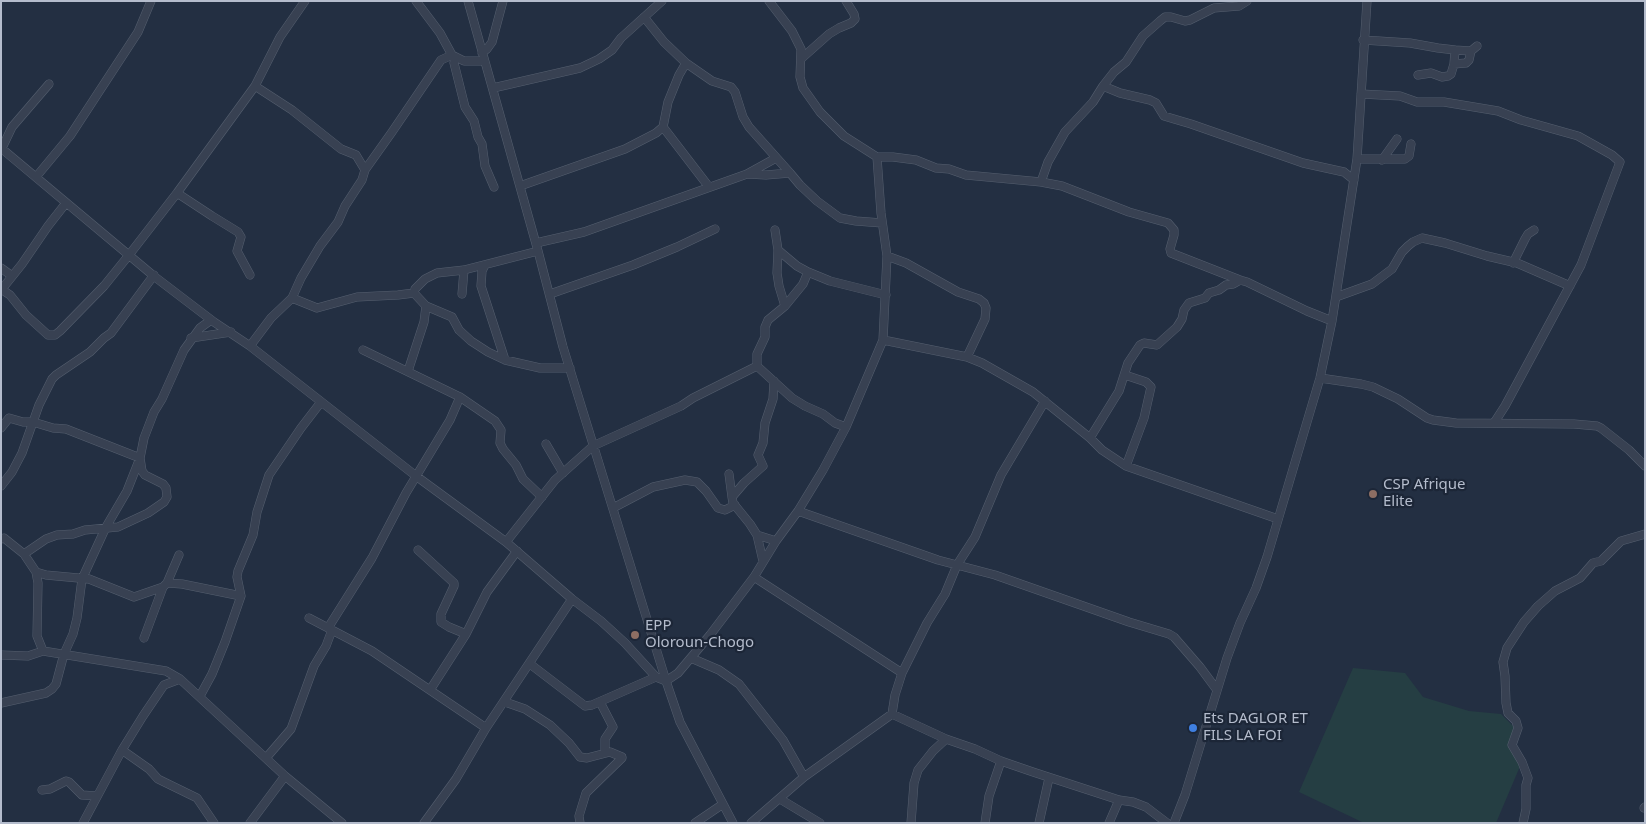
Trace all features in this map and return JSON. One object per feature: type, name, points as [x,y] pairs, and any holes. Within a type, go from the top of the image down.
[{"type":"street","points":[[36,177],[70,136],[138,32],[151,1]]},
{"type":"street","points":[[66,203],[1,289],[48,335],[55,335],[60,332],[84,308],[129,255],[177,193],[255,86],[280,37],[305,1]]},
{"type":"street","points":[[416,1],[440,33],[454,56],[454,63],[465,106],[474,121],[482,144],[486,166],[494,187]]},
{"type":"street","points":[[468,1],[570,368],[666,681],[680,722],[733,823]]},
{"type":"street","points":[[250,346],[271,318],[292,298],[300,278],[338,222],[345,206],[362,180],[365,170],[441,60],[454,56],[464,61],[483,57],[492,42],[503,1]]},
{"type":"street","points":[[493,88],[580,68],[599,59],[612,50],[621,38],[662,1]]},
{"type":"street","points":[[769,1],[792,31],[801,49],[800,77],[803,88],[820,112],[844,136],[877,157],[916,160],[936,168],[949,169],[966,175],[1041,182],[1062,186],[1129,212],[1168,223],[1174,230],[1170,249],[1171,253],[1256,286],[1332,321]]},
{"type":"street","points":[[802,58],[829,34],[852,23],[855,19],[854,14],[846,1]]},
{"type":"street","points":[[1041,182],[1048,162],[1065,132],[1093,102],[1114,72],[1126,62],[1143,36],[1165,18],[1190,20],[1214,8],[1239,6],[1247,1]]},
{"type":"street","points":[[1174,823],[1185,795],[1217,690],[1240,623],[1256,588],[1267,557],[1320,378],[1332,321],[1354,180],[1367,1]]},
{"type":"street","points":[[644,17],[664,42],[686,63],[712,81],[731,87],[735,92],[746,122],[757,138],[817,201],[840,218],[882,223]]},
{"type":"street","points":[[1363,40],[1410,43],[1454,50],[1474,48],[1466,63],[1454,64]]},
{"type":"street","points":[[1418,75],[1431,73],[1442,77],[1451,74],[1454,64],[1454,50]]},
{"type":"street","points":[[520,186],[625,149],[656,133],[663,127],[670,96],[686,63]]},
{"type":"street","points":[[50,84],[12,128],[1,148],[129,255],[211,320],[250,346],[416,476],[506,542],[625,642],[656,677],[666,681]]},
{"type":"street","points":[[255,86],[292,110],[341,149],[356,155],[365,170]]},
{"type":"street","points":[[1103,86],[1132,97],[1150,100],[1156,103],[1164,116],[1169,118],[1282,156],[1344,172],[1354,180]]},
{"type":"street","points":[[1361,94],[1400,96],[1417,102],[1444,102],[1498,111],[1578,136],[1619,160],[1620,164],[1581,265],[1494,423]]},
{"type":"street","points":[[663,127],[709,187]]},
{"type":"street","points":[[1382,160],[1397,139]]},
{"type":"street","points":[[1356,160],[1406,159],[1409,156],[1411,144]]},
{"type":"street","points":[[666,681],[678,673],[691,658],[754,577],[776,541],[798,511],[846,427],[883,340],[887,256],[882,223],[877,157]]},
{"type":"street","points":[[414,293],[415,289],[425,279],[437,273],[485,265],[584,232],[747,174],[776,158]]},
{"type":"street","points":[[747,174],[766,176],[790,173]]},
{"type":"street","points":[[177,193],[238,232],[240,237],[237,251],[250,274]]},
{"type":"street","points":[[550,294],[677,248],[715,229]]},
{"type":"street","points":[[775,230],[778,250],[777,272],[780,292],[785,306]]},
{"type":"street","points":[[1514,263],[1528,234],[1534,230]]},
{"type":"street","points":[[1336,297],[1372,284],[1392,269],[1408,246],[1422,238],[1445,242],[1519,264],[1570,286]]},
{"type":"street","points":[[778,250],[797,266],[808,272],[845,286],[886,295]]},
{"type":"street","points":[[887,256],[906,262],[958,292],[979,299],[984,303],[985,319],[967,357]]},
{"type":"street","points":[[485,265],[482,271],[481,286],[505,360]]},
{"type":"street","points":[[1,268],[12,276]]},
{"type":"street","points":[[462,294],[464,270]]},
{"type":"street","points":[[808,272],[803,284],[785,306],[768,320],[765,327],[765,337],[757,354],[757,366],[792,398],[823,414],[835,423],[846,427]]},
{"type":"street","points":[[1,486],[19,460],[52,379],[90,352],[111,333],[154,275]]},
{"type":"street","points":[[1090,438],[1119,391],[1128,363],[1140,345],[1144,343],[1157,345],[1177,327],[1189,303],[1205,298],[1209,293],[1240,280]]},
{"type":"street","points":[[292,298],[317,308],[357,297],[414,293]]},
{"type":"street","points":[[414,293],[426,306],[452,317],[459,330],[471,341],[488,352],[505,360],[540,368],[570,368]]},
{"type":"street","points":[[408,371],[424,322],[426,306]]},
{"type":"street","points":[[1,703],[46,693],[56,684],[64,654],[74,634],[82,579],[106,527],[127,491],[140,458],[144,438],[154,412],[191,338],[211,320]]},
{"type":"street","points":[[191,338],[231,332]]},
{"type":"street","points":[[883,340],[967,357],[982,363],[1033,392],[1102,450],[1126,466],[1278,519]]},
{"type":"street","points":[[363,350],[460,397],[495,421],[501,430],[500,443],[503,449],[516,465],[523,479],[542,497]]},
{"type":"street","points":[[506,542],[555,480],[594,446],[635,428],[757,366]]},
{"type":"street","points":[[1125,375],[1146,382],[1151,387],[1144,418],[1126,466]]},
{"type":"street","points":[[1320,378],[1373,387],[1398,399],[1429,419],[1456,423],[1588,424],[1598,426],[1629,450],[1645,466]]},
{"type":"street","points":[[613,508],[653,487],[685,480],[697,482],[718,508],[725,510],[744,483],[763,466],[758,455],[763,443],[765,423],[773,399],[774,381]]},
{"type":"street","points":[[266,758],[291,729],[314,666],[326,646],[330,629],[372,558],[416,476],[450,420],[460,397]]},
{"type":"street","points":[[200,696],[212,674],[225,642],[240,596],[238,571],[253,535],[257,512],[269,475],[321,402]]},
{"type":"street","points":[[751,823],[804,777],[892,714],[895,695],[902,673],[927,623],[945,594],[957,565],[975,537],[1001,475],[1044,402]]},
{"type":"street","points":[[1,428],[9,418],[66,429],[140,458]]},
{"type":"street","points":[[546,444],[563,473]]},
{"type":"street","points":[[24,554],[46,539],[57,535],[73,534],[85,530],[101,530],[106,527],[118,527],[148,513],[164,502],[167,492],[163,484],[145,475],[142,471],[140,458]]},
{"type":"street","points":[[729,474],[733,501],[757,535],[763,561]]},
{"type":"street","points":[[798,511],[938,560],[995,575],[1169,634],[1174,637],[1195,661],[1217,690]]},
{"type":"street","points":[[1523,823],[1528,778],[1524,766],[1512,745],[1518,728],[1516,721],[1508,712],[1506,703],[1503,662],[1508,648],[1524,622],[1555,591],[1580,578],[1593,563],[1601,560],[1621,541],[1645,534]]},
{"type":"street","points":[[757,535],[776,541]]},
{"type":"street","points":[[2,536],[24,554],[36,572],[38,582],[37,636],[43,652]]},
{"type":"street","points":[[418,550],[454,583],[441,614],[441,622],[466,634]]},
{"type":"street","points":[[430,690],[466,634],[487,592],[516,551]]},
{"type":"street","points":[[144,638],[179,555]]},
{"type":"street","points":[[36,572],[46,575],[93,580],[134,597],[165,585],[182,584],[240,596]]},
{"type":"street","points":[[754,577],[902,673]]},
{"type":"street","points":[[424,823],[456,779],[486,728],[572,599]]},
{"type":"street","points":[[309,618],[372,651],[486,728]]},
{"type":"street","points":[[1,655],[28,656],[43,652],[166,670],[200,696],[285,776],[342,823]]},
{"type":"street","points":[[691,658],[719,670],[739,684],[783,740],[804,777]]},
{"type":"street","points":[[530,664],[585,706],[600,702],[656,677]]},
{"type":"street","points":[[83,823],[122,750],[164,685],[166,670]]},
{"type":"street","points":[[164,685],[180,679]]},
{"type":"street","points":[[505,702],[524,709],[550,725],[569,743],[580,757],[587,758],[605,753],[621,755],[622,758],[586,793],[579,816],[580,823]]},
{"type":"street","points":[[600,702],[613,727],[605,739],[605,753]]},
{"type":"street","points":[[892,714],[946,739],[1049,778],[1146,807],[1166,823]]},
{"type":"street","points":[[911,823],[914,782],[918,770],[932,751],[946,739]]},
{"type":"street","points":[[122,750],[149,769],[158,779],[197,798],[211,822]]},
{"type":"street","points":[[985,823],[989,796],[1001,760]]},
{"type":"street","points":[[250,823],[285,776]]},
{"type":"street","points":[[1039,823],[1049,778]]},
{"type":"street","points":[[42,790],[50,789],[66,781],[82,795],[96,796]]},
{"type":"street","points":[[780,799],[820,823]]},
{"type":"street","points":[[1109,823],[1119,800]]},
{"type":"street","points":[[695,823],[723,804]]},
{"type":"green space","points":[[1353,668],[1405,673],[1423,697],[1469,711],[1501,714],[1516,729],[1510,745],[1521,764],[1496,823],[1364,823],[1299,792]]},
{"type":"place","name":"CSP Afrique Elite","points":[[1373,494]]},
{"type":"place","name":"EPP Oloroun-Chogo","points":[[635,635]]},
{"type":"place","name":"Ets DAGLOR ET FILS LA FOI","points":[[1193,728]]}]
